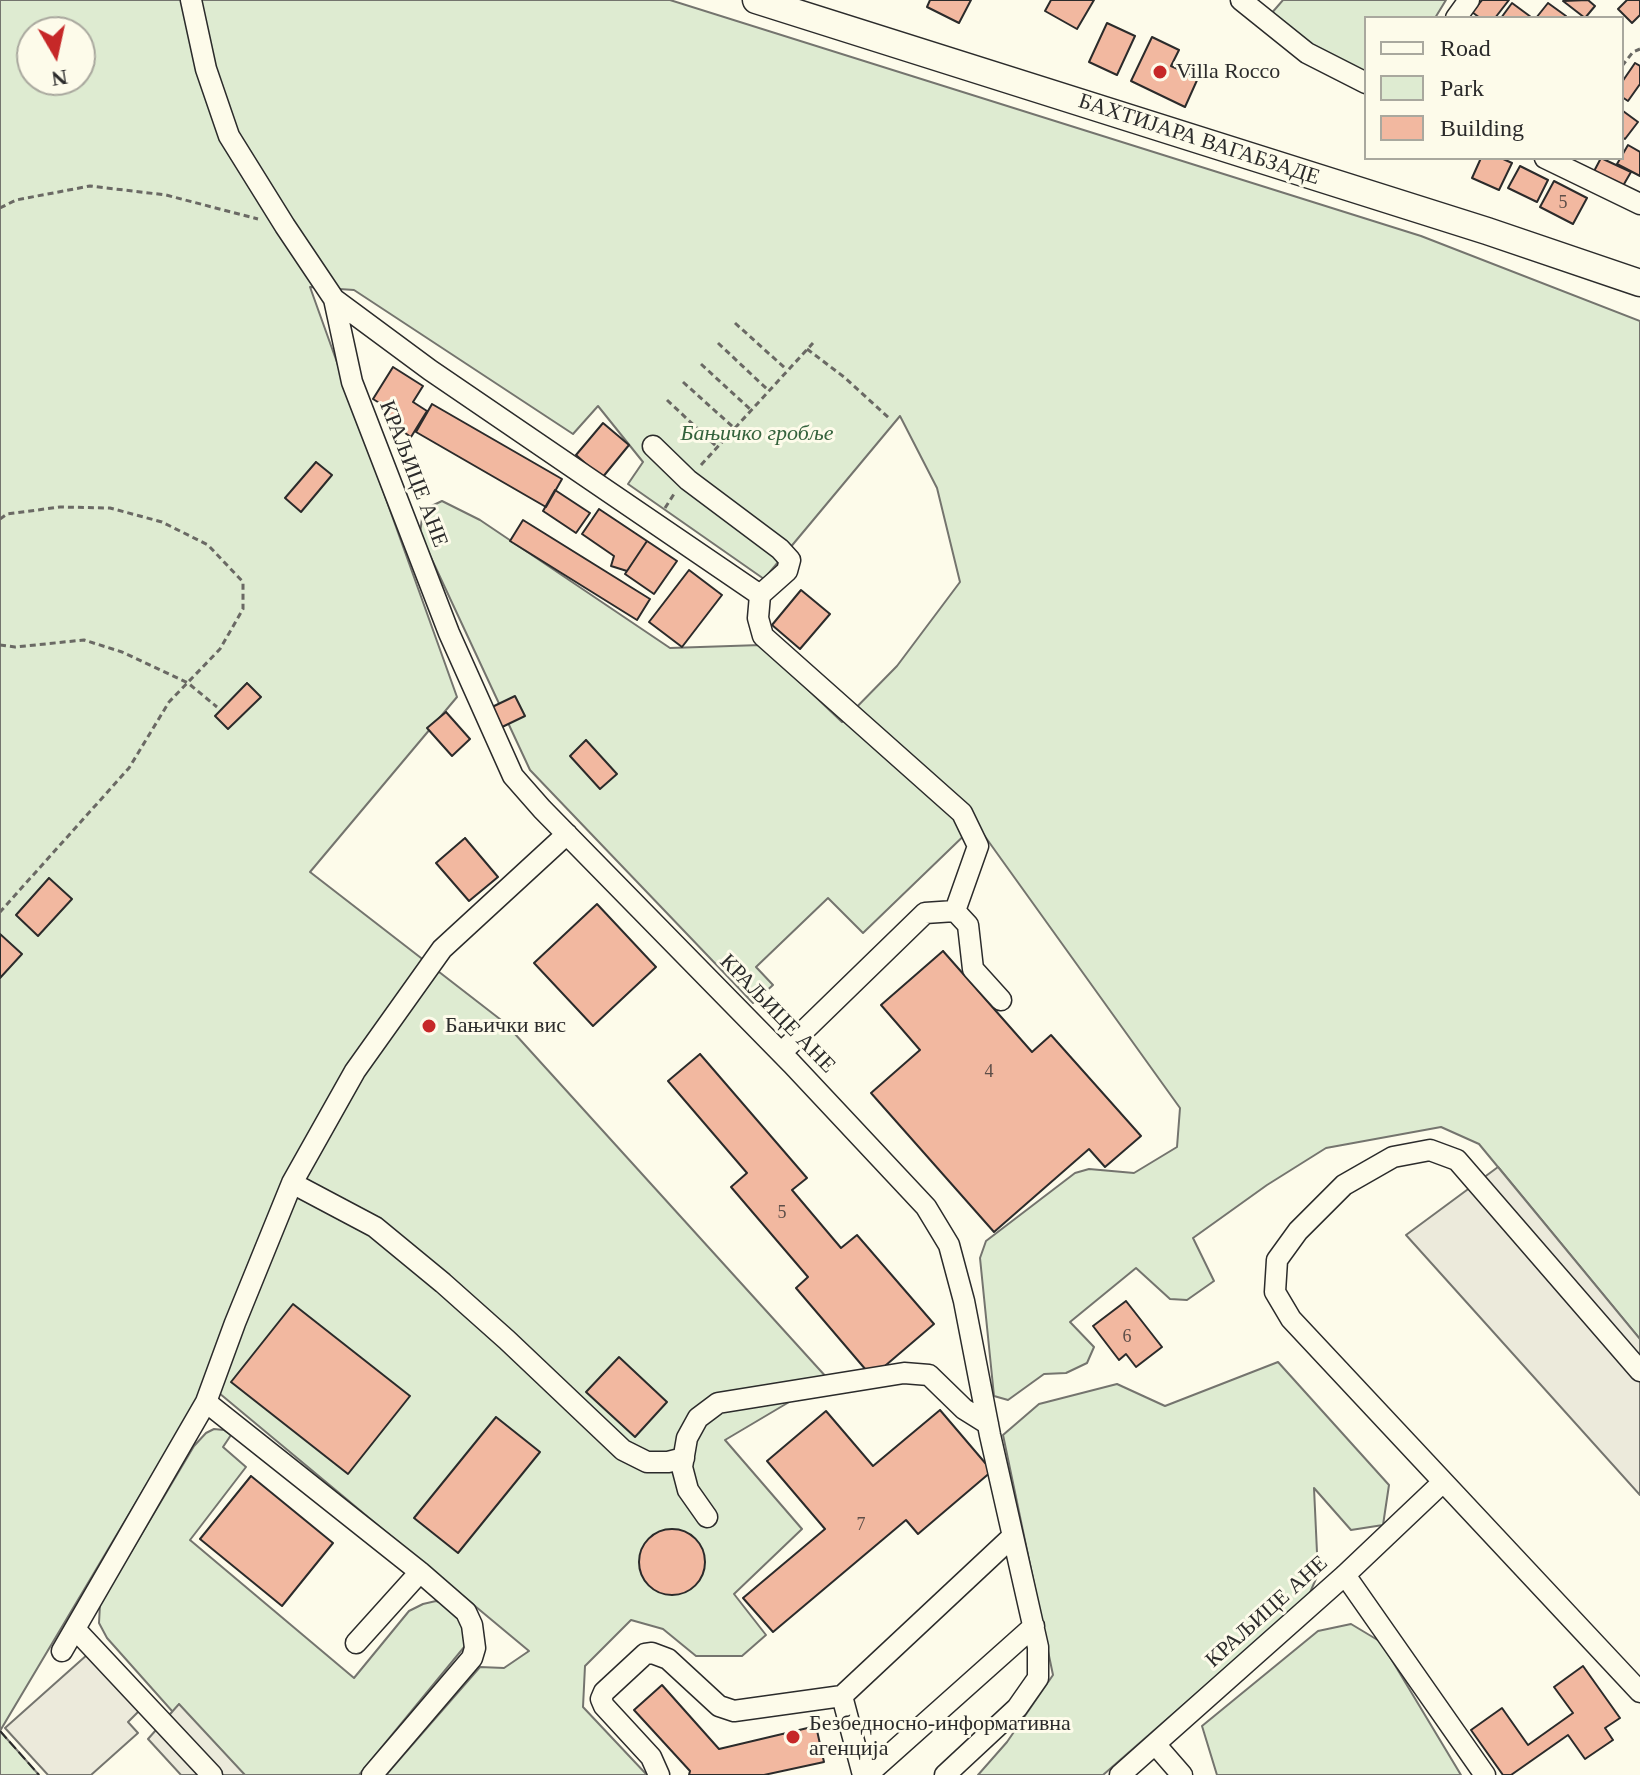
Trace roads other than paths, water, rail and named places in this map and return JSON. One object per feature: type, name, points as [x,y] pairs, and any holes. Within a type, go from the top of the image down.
[{"type":"main road","name":"БАХТИЈАРА ВАГАБЗАДЕ","points":[[756,0],[1487,231],[1640,283]]},
{"type":"street","points":[[191,0],[206,69],[229,136],[334,299],[430,370],[760,595]]},
{"type":"street","points":[[1241,0],[1307,53],[1364,82]]},
{"type":"street","points":[[1549,160],[1640,204]]},
{"type":"street","name":"КРАЉИЦЕ АНЕ","points":[[334,299],[352,382],[449,633],[513,776],[782,1052],[926,1207],[949,1245],[964,1301],[988,1424],[1034,1626],[1038,1678],[1017,1708],[945,1775]]},
{"type":"street","points":[[653,446],[687,479],[780,549],[790,560],[787,571],[760,595],[758,618],[763,636],[962,813],[978,846],[955,911]]},
{"type":"street","points":[[62,1651],[206,1402],[292,1183],[355,1071],[442,949],[567,834]]},
{"type":"street","points":[[955,911],[968,925],[973,969],[1001,1000]]},
{"type":"street","points":[[782,1052],[925,913],[955,911]]},
{"type":"street","points":[[1640,1371],[1457,1160],[1430,1150],[1393,1157],[1344,1185],[1298,1231],[1277,1260],[1275,1292],[1291,1319],[1640,1692]]},
{"type":"street","points":[[292,1183],[375,1227],[507,1340],[623,1450],[647,1462],[684,1458]]},
{"type":"street","points":[[707,1517],[688,1490],[682,1467],[687,1438],[698,1418],[718,1403],[904,1373],[929,1375],[964,1409],[988,1424]]},
{"type":"street","points":[[206,1402],[420,1572],[466,1612],[472,1625],[475,1648],[472,1658],[372,1775]]},
{"type":"street","name":"КРАЉИЦЕ АНЕ","points":[[1120,1775],[1345,1575],[1443,1482]]},
{"type":"street","points":[[659,1775],[651,1757],[601,1699],[604,1692],[645,1654],[663,1655],[719,1706],[734,1711],[842,1696],[1013,1536]]},
{"type":"street","points":[[356,1643],[420,1572]]},
{"type":"street","points":[[1345,1575],[1485,1775]]},
{"type":"street","points":[[842,1696],[865,1775],[1034,1626]]},
{"type":"street","points":[[76,1630],[212,1775]]},
{"type":"street","points":[[1155,1744],[1182,1775]]},
{"type":"place","name":"Villa Rocco","points":[[1160,72]]},
{"type":"place","name":"Бањички вис","points":[[429,1026]]},
{"type":"place","name":"Безбедносно-информативна агенција","points":[[793,1737]]},
{"type":"park label","name":"Бањичко гробље","points":[[757,434]]}]
